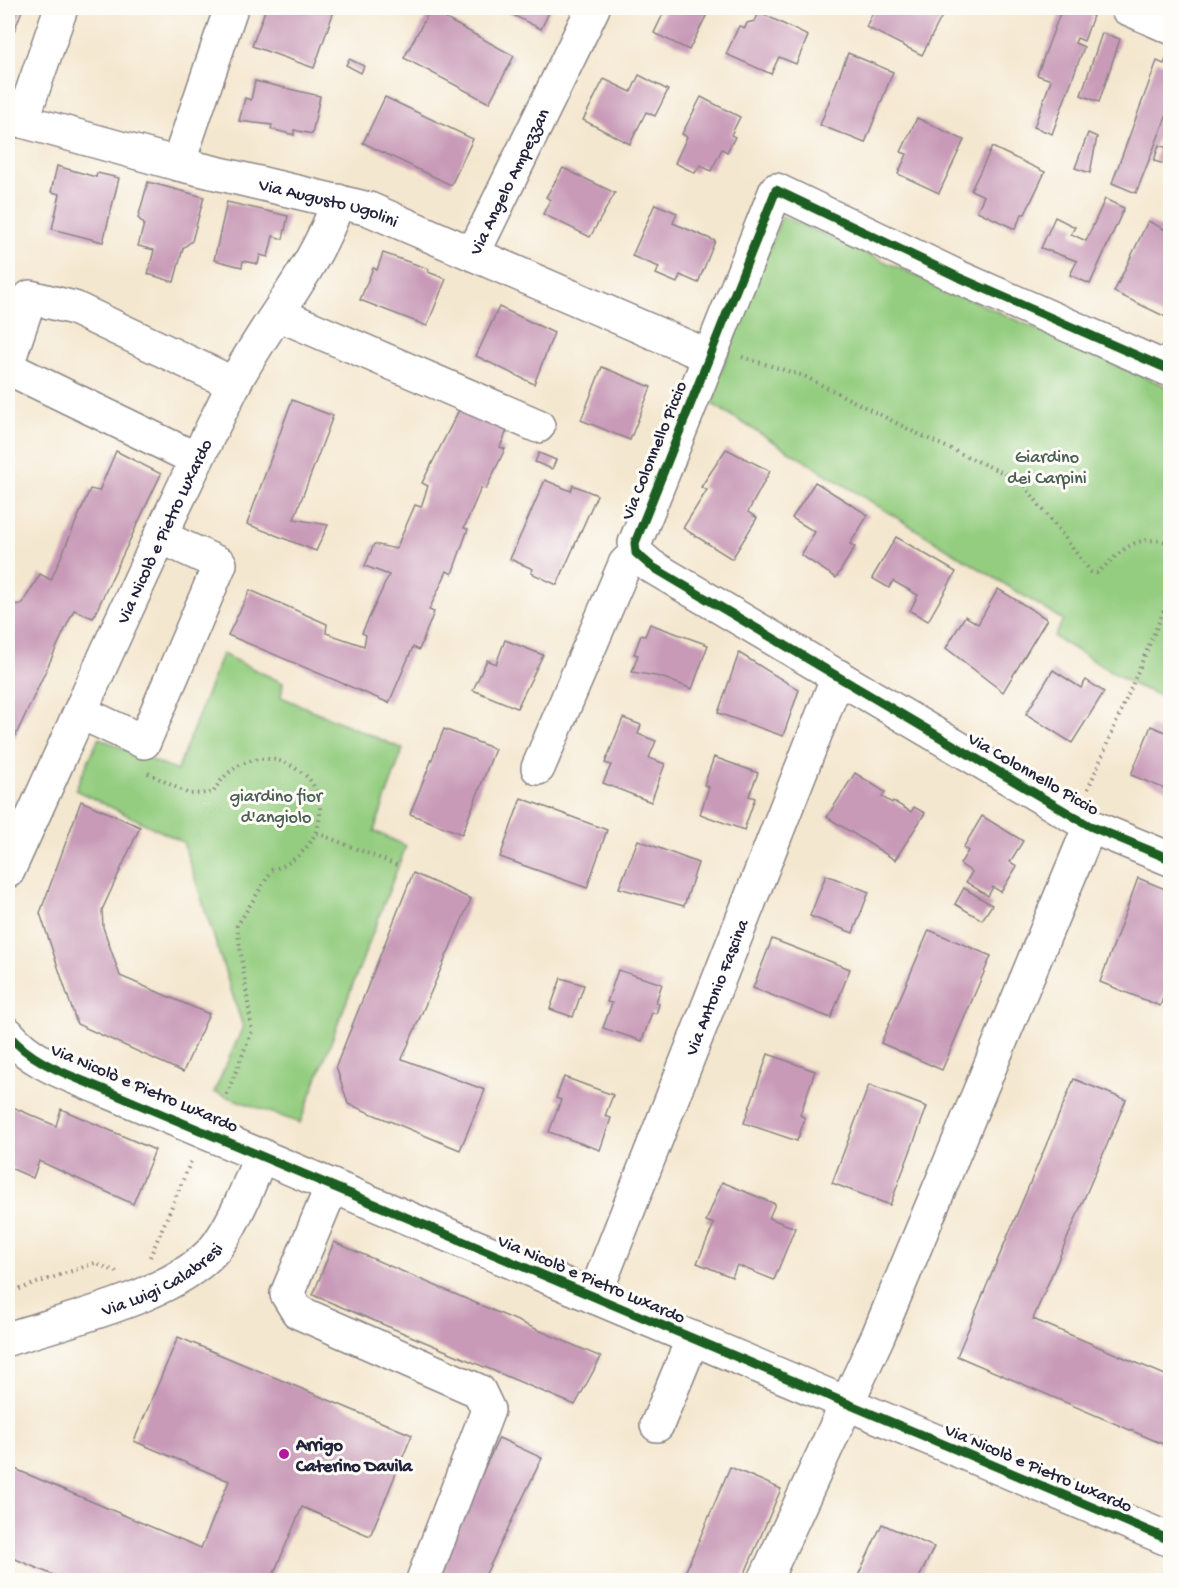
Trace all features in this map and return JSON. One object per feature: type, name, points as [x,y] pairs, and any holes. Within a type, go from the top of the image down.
[{"type":"street","points":[[15,119],[61,8]]},
{"type":"street","points":[[178,164],[231,8]]},
{"type":"street","name":"Via Angelo Ampezzan","points":[[593,8],[473,254],[710,352]]},
{"type":"street","points":[[1127,8],[1170,27]]},
{"type":"street","name":"Via Augusto Ugolini","points":[[15,119],[178,164],[369,208],[473,254]]},
{"type":"street","name":"Via Colonnello Piccio","points":[[1170,370],[958,277],[776,190],[635,543],[636,553],[651,566],[1083,822],[1170,859]]},
{"type":"street","name":"Via Nicolò e Pietro Luxardo","points":[[8,871],[196,459],[234,384],[323,239],[338,201]]},
{"type":"street","points":[[8,362],[30,297],[74,308],[234,384]]},
{"type":"street","points":[[278,314],[538,426]]},
{"type":"street","points":[[8,368],[196,459]]},
{"type":"street","points":[[81,712],[144,742],[220,564],[161,537]]},
{"type":"street","name":"Via Colonnello Piccio","points":[[538,768],[625,564],[636,553]]},
{"type":"street","name":"Via Antonio Fascina","points":[[594,1297],[838,676]]},
{"type":"street","points":[[765,1581],[848,1404],[1083,822]]},
{"type":"street","name":"Via Nicolò e Pietro Luxardo","points":[[8,1034],[19,1047],[49,1065],[1170,1540]]},
{"type":"street","name":"Via Luigi Calabresi","points":[[8,1339],[141,1295],[167,1285],[191,1271],[218,1245],[236,1214],[261,1155]]},
{"type":"street","points":[[332,1186],[288,1294],[298,1312],[478,1391],[488,1410],[423,1581]]},
{"type":"street","points":[[657,1425],[693,1338]]},
{"type":"path","points":[[710,352],[804,376],[920,435],[1021,481],[1091,572],[1097,573],[1134,541],[1156,540],[1170,543]]},
{"type":"path","points":[[1083,822],[1170,596]]},
{"type":"path","points":[[147,773],[189,794],[213,793],[230,770],[258,758],[280,760],[291,765],[312,782],[319,808],[316,832],[307,848],[289,865],[272,870],[237,926],[252,1031],[226,1096]]},
{"type":"path","points":[[316,832],[399,866]]},
{"type":"path","points":[[149,1260],[195,1151]]},
{"type":"path","points":[[8,1293],[95,1263],[127,1276]]},
{"type":"green space","name":"Giardino dei Carpini","points":[[782,216],[1170,388],[1170,700],[1134,685],[1054,637],[1063,620],[709,402]]},
{"type":"green space","name":"giardino fior d'angiolo","points":[[222,654],[283,683],[281,697],[403,749],[374,831],[406,846],[300,1123],[214,1092],[243,1027],[183,842],[75,790],[99,738],[177,771]]},
{"type":"building","points":[[8,8],[23,8],[9,44],[8,44]]},
{"type":"building","points":[[266,8],[335,8],[314,68],[252,46]]},
{"type":"building","points":[[499,8],[551,8],[541,29]]},
{"type":"building","points":[[666,8],[710,8],[689,50],[654,33]]},
{"type":"building","points":[[875,8],[946,8],[922,55],[866,27]]},
{"type":"building","points":[[1062,8],[1072,8],[1093,16],[1084,41],[1077,38],[1075,43],[1084,47],[1052,134],[1034,127],[1051,80],[1037,75]]},
{"type":"building","points":[[430,10],[514,56],[489,103],[404,58]]},
{"type":"building","points":[[759,12],[808,36],[796,64],[779,57],[771,74],[726,54],[739,26],[745,28],[747,23],[755,21]]},
{"type":"building","points":[[1102,33],[1120,39],[1099,102],[1081,95]]},
{"type":"building","points":[[1170,49],[1170,107],[1136,193],[1112,183],[1157,61],[1164,64]]},
{"type":"building","points":[[848,53],[893,72],[865,143],[820,125]]},
{"type":"building","points":[[349,59],[364,66],[361,73],[346,65]]},
{"type":"building","points":[[639,75],[668,90],[655,116],[646,112],[630,144],[583,120],[604,79],[631,92]]},
{"type":"building","points":[[255,81],[320,96],[312,134],[294,130],[294,135],[271,129],[272,125],[239,121],[245,98],[251,100]]},
{"type":"building","points":[[385,97],[473,139],[451,185],[363,143]]},
{"type":"building","points":[[701,97],[740,117],[731,135],[735,137],[727,152],[722,149],[711,171],[700,165],[695,173],[675,163],[687,137],[682,134]]},
{"type":"building","points":[[917,118],[964,140],[939,193],[898,174],[907,154],[901,152]]},
{"type":"building","points":[[1088,133],[1097,137],[1090,173],[1075,168]]},
{"type":"building","points":[[1159,145],[1170,149],[1168,165],[1154,161]]},
{"type":"building","points":[[992,147],[1045,172],[1025,214],[1022,214],[1015,229],[977,211],[984,196],[971,190]]},
{"type":"building","points":[[57,166],[96,177],[97,173],[119,178],[103,242],[52,229],[60,194],[51,192]]},
{"type":"building","points":[[563,168],[615,193],[590,237],[543,214],[550,200],[546,197]]},
{"type":"building","points":[[148,182],[204,197],[192,241],[183,248],[174,282],[148,274],[154,250],[138,246],[144,224],[138,218]]},
{"type":"building","points":[[1105,199],[1124,208],[1090,284],[1070,275],[1077,261],[1041,248],[1055,217],[1075,227],[1071,234],[1086,241]]},
{"type":"building","points":[[227,202],[288,216],[283,239],[273,236],[268,257],[260,255],[258,264],[243,261],[242,267],[214,260]]},
{"type":"building","points":[[655,204],[677,213],[673,223],[715,241],[698,283],[680,275],[677,283],[656,274],[659,267],[632,256]]},
{"type":"building","points":[[1148,221],[1170,232],[1170,319],[1114,292]]},
{"type":"building","points":[[383,253],[429,269],[428,272],[446,279],[427,326],[360,300],[373,268],[377,270]]},
{"type":"building","points":[[499,307],[554,333],[534,384],[476,356]]},
{"type":"building","points":[[602,367],[651,387],[630,440],[581,420]]},
{"type":"building","points":[[292,400],[333,416],[294,519],[328,525],[316,551],[247,524]]},
{"type":"building","points":[[461,406],[509,426],[500,447],[505,449],[486,489],[481,488],[464,528],[468,529],[452,574],[447,571],[429,610],[434,612],[419,650],[413,647],[389,703],[228,635],[250,590],[327,624],[326,633],[364,646],[366,635],[362,633],[389,575],[365,566],[374,544],[396,549],[415,505],[421,507],[428,486],[422,483]]},
{"type":"building","points":[[726,449],[770,471],[748,512],[757,518],[732,559],[683,528],[707,490],[701,487]]},
{"type":"building","points":[[116,451],[161,474],[93,618],[74,610],[8,752],[8,616],[13,605],[22,604],[40,574],[51,580],[90,489],[99,491]]},
{"type":"building","points":[[539,453],[556,460],[552,469],[535,462]]},
{"type":"building","points":[[545,480],[571,491],[573,485],[597,495],[557,585],[531,573],[533,569],[510,559]]},
{"type":"building","points":[[815,482],[868,515],[850,544],[855,547],[836,578],[801,555],[815,532],[792,518]]},
{"type":"building","points":[[896,537],[956,572],[928,621],[910,611],[918,595],[893,581],[889,588],[872,578]]},
{"type":"building","points":[[998,589],[1047,619],[1003,692],[946,648],[965,616],[978,624]]},
{"type":"building","points":[[650,624],[708,645],[692,689],[661,677],[632,672],[638,655],[634,654],[641,635],[645,636]]},
{"type":"building","points":[[505,640],[543,655],[517,708],[473,690],[487,660],[496,664]]},
{"type":"building","points":[[739,653],[799,690],[783,736],[718,713]]},
{"type":"building","points":[[1053,670],[1081,688],[1086,680],[1104,692],[1072,743],[1026,714]]},
{"type":"building","points":[[623,718],[641,725],[638,734],[656,741],[649,758],[665,764],[651,802],[603,783],[611,765],[605,763]]},
{"type":"building","points":[[1151,726],[1170,734],[1170,791],[1131,775]]},
{"type":"building","points":[[444,729],[495,749],[462,834],[410,814]]},
{"type":"building","points":[[714,757],[758,773],[749,796],[755,798],[744,830],[700,814],[709,787],[704,785]]},
{"type":"building","points":[[855,773],[885,792],[882,797],[892,803],[893,801],[911,812],[914,807],[925,813],[895,860],[827,817]]},
{"type":"building","points":[[521,798],[607,830],[587,888],[500,857]]},
{"type":"building","points":[[81,801],[140,827],[102,910],[103,927],[120,976],[209,1014],[183,1072],[77,1024],[40,913]]},
{"type":"building","points":[[982,816],[1023,841],[1010,862],[1017,866],[1001,892],[993,887],[988,896],[966,882],[972,872],[960,864],[968,851],[963,848]]},
{"type":"building","points":[[638,840],[698,863],[684,906],[619,888]]},
{"type":"building","points":[[413,873],[471,899],[402,1059],[485,1090],[460,1150],[348,1104],[336,1066]]},
{"type":"building","points":[[826,875],[869,892],[853,933],[810,916]]},
{"type":"building","points":[[1138,878],[1170,891],[1170,980],[1160,1006],[1100,982]]},
{"type":"building","points":[[964,888],[992,905],[982,920],[955,904]]},
{"type":"building","points":[[929,930],[991,956],[942,1070],[881,1043]]},
{"type":"building","points":[[772,939],[850,969],[831,1018],[753,988]]},
{"type":"building","points":[[618,970],[662,984],[656,1002],[659,1004],[656,1014],[652,1012],[642,1041],[603,1028],[612,1003],[607,1002]]},
{"type":"building","points":[[561,978],[584,985],[573,1017],[550,1009]]},
{"type":"building","points":[[768,1054],[815,1071],[800,1115],[805,1118],[797,1141],[744,1123]]},
{"type":"building","points":[[564,1077],[613,1095],[605,1116],[611,1118],[600,1150],[549,1132],[561,1100],[556,1098]]},
{"type":"building","points":[[1074,1079],[1126,1100],[1033,1319],[1170,1377],[1170,1447],[957,1356]]},
{"type":"building","points":[[869,1085],[927,1107],[890,1205],[832,1183]]},
{"type":"building","points":[[8,1105],[56,1126],[61,1109],[155,1150],[133,1204],[39,1161],[33,1178],[8,1167]]},
{"type":"building","points":[[722,1182],[775,1204],[769,1218],[795,1228],[774,1280],[737,1265],[732,1277],[697,1263],[714,1224],[706,1221]]},
{"type":"building","points":[[334,1242],[601,1357],[575,1405],[313,1295]]},
{"type":"building","name":"Arrigo Caterino Davila","points":[[178,1337],[412,1435],[370,1536],[302,1507],[271,1580],[65,1580],[8,1556],[8,1466],[201,1548],[229,1481],[134,1441]]},
{"type":"building","points":[[499,1438],[542,1458],[483,1580],[431,1580]]},
{"type":"building","points":[[730,1467],[781,1489],[742,1580],[682,1580]]},
{"type":"building","points":[[882,1524],[934,1547],[918,1580],[856,1580]]},
{"type":"cycle path","points":[[1170,370],[958,277],[776,190],[635,543],[636,553],[651,566],[1090,826],[1170,859]]},
{"type":"cycle path","points":[[8,1034],[18,1045],[42,1062],[70,1075],[1170,1540]]},
{"type":"place","name":"Arrigo Caterino Davila","points":[[284,1454]]}]
